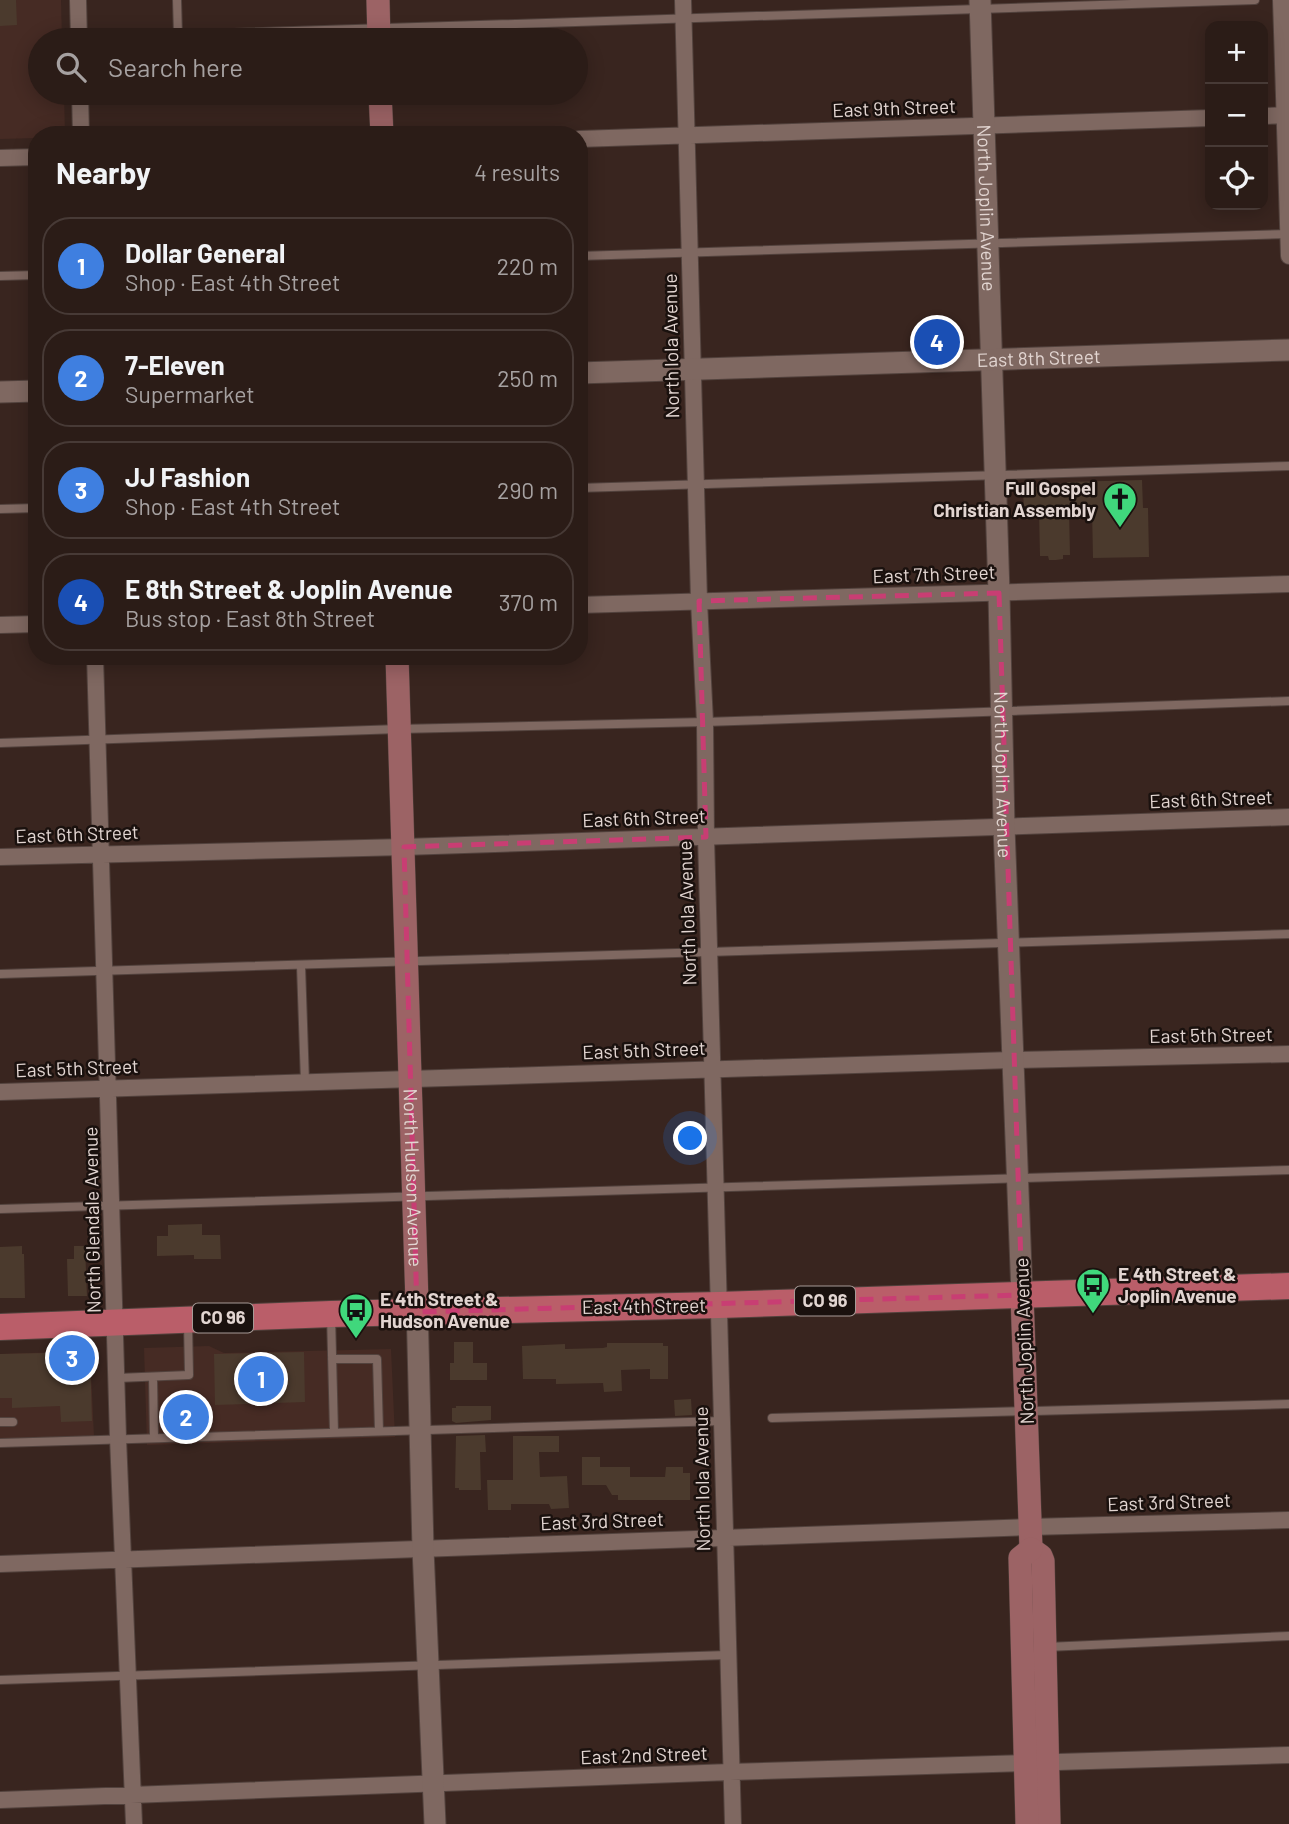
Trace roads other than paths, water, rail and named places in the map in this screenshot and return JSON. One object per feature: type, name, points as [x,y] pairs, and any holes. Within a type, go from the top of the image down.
[{"type":"main road","points":[[377,0],[379,28]]},
{"type":"main road","points":[[381,105],[382,126]]},
{"type":"main road","name":"North Hudson Avenue","points":[[397,665],[417,1308]]},
{"type":"main road","name":"East 4th Street","points":[[0,1327],[417,1308],[719,1305],[1289,1286]]},
{"type":"main road","name":"North Joplin Avenue","points":[[1022,1295],[1031,1538],[1043,1561],[1049,1824]]},
{"type":"main road","name":"North Joplin Avenue","points":[[1027,1824],[1020,1558],[1031,1538]]},
{"type":"street","points":[[78,0],[79,28]]},
{"type":"street","name":"North Iola Avenue","points":[[684,0],[733,1824]]},
{"type":"street","points":[[1281,0],[1287,115],[1289,257]]},
{"type":"street","name":"North Joplin Avenue","points":[[980,4],[999,593],[1000,710],[1022,1295]]},
{"type":"street","points":[[80,105],[81,126]]},
{"type":"street","points":[[1268,116],[1287,115]]},
{"type":"street","name":"East 9th Street","points":[[588,139],[1205,118]]},
{"type":"street","points":[[0,158],[28,158]]},
{"type":"street","name":"East 8th Street","points":[[588,373],[1289,350]]},
{"type":"street","points":[[0,392],[28,391]]},
{"type":"street","name":"East 7th Street","points":[[588,605],[1289,584]]},
{"type":"street","points":[[0,625],[28,624]]},
{"type":"street","name":"North Glendale Avenue","points":[[95,665],[118,1438],[134,1824]]},
{"type":"street","name":"East 6th Street","points":[[0,857],[404,847],[1289,817]]},
{"type":"street","name":"East 5th Street","points":[[0,1091],[1012,1060],[1289,1055]]},
{"type":"street","name":"North Hudson Avenue","points":[[417,1308],[423,1549],[436,1824]]},
{"type":"street","name":"East 3rd Street","points":[[0,1564],[724,1538],[1031,1538],[1289,1520]]},
{"type":"street","name":"East 2nd Street","points":[[0,1800],[1289,1755]]},
{"type":"lane","points":[[177,0],[178,28]]},
{"type":"lane","points":[[521,28],[980,4],[1255,0]]},
{"type":"lane","points":[[588,256],[1289,234]]},
{"type":"lane","points":[[0,276],[28,275]]},
{"type":"lane","points":[[588,488],[1289,466]]},
{"type":"lane","points":[[0,509],[28,508]]},
{"type":"lane","points":[[0,743],[1289,701]]},
{"type":"lane","points":[[0,974],[1289,934]]},
{"type":"lane","points":[[301,966],[305,1082]]},
{"type":"lane","points":[[0,1209],[1289,1170]]},
{"type":"lane","points":[[331,1314],[334,1432]]},
{"type":"lane","points":[[118,1378],[190,1375],[188,1320]]},
{"type":"lane","points":[[332,1359],[377,1359],[379,1431]]},
{"type":"lane","points":[[153,1377],[155,1437]]},
{"type":"lane","points":[[772,1418],[1289,1404]]},
{"type":"lane","points":[[0,1443],[722,1421]]},
{"type":"lane","points":[[0,1422],[13,1422]]},
{"type":"lane","points":[[1046,1647],[1289,1636]]},
{"type":"lane","points":[[0,1680],[727,1655]]},
{"type":"place","name":"E 8th Street & Joplin Avenue","points":[[937,342]]},
{"type":"place","name":"Full Gospel Christian Assembly","points":[[1120,529]]},
{"type":"place","name":"E 4th Street & Joplin Avenue","points":[[1093,1315]]},
{"type":"place","name":"E 4th Street & Hudson Avenue","points":[[356,1340]]},
{"type":"place","name":"JJ Fashion","points":[[72,1358]]},
{"type":"place","name":"Dollar General","points":[[261,1379]]},
{"type":"place","name":"7-Eleven","points":[[186,1417]]}]
